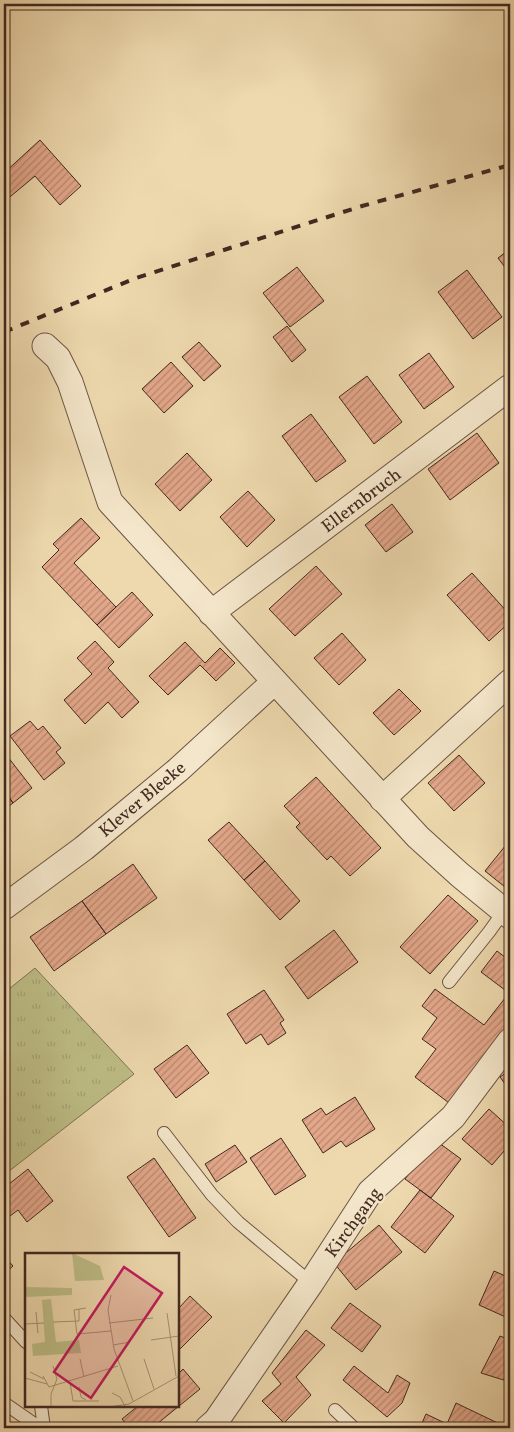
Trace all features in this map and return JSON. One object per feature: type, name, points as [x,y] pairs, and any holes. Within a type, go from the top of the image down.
[{"type":"street","points":[[45,346],[58,358],[70,382],[110,502],[382,800],[418,837],[507,914]]},
{"type":"street","name":"Ellernbruch","points":[[210,613],[510,387]]},
{"type":"street","name":"Klever Bleeke","points":[[4,907],[84,848],[178,770],[274,682]]},
{"type":"street","points":[[382,800],[510,682]]},
{"type":"street","name":"Kirchgang","points":[[216,1426],[370,1192],[454,1117],[510,1041]]},
{"type":"lane","points":[[449,982],[489,932],[507,914]]},
{"type":"lane","points":[[164,1133],[212,1195],[238,1222],[311,1283]]},
{"type":"lane","points":[[4,1318],[25,1341]]},
{"type":"lane","points":[[4,1403],[40,1428]]},
{"type":"lane","points":[[41,1407],[44,1428]]},
{"type":"lane","points":[[335,1410],[354,1428]]},
{"type":"green space","points":[[35,968],[134,1074],[4,1175],[4,993]]},
{"type":"building","points":[[40,140],[81,186],[60,205],[35,176],[5,201],[4,173]]},
{"type":"building","points":[[510,249],[510,274],[498,258]]},
{"type":"building","points":[[297,267],[324,301],[290,327],[263,293]]},
{"type":"building","points":[[467,270],[502,317],[473,339],[438,292]]},
{"type":"building","points":[[287,326],[306,350],[292,362],[273,337]]},
{"type":"building","points":[[199,342],[221,366],[204,381],[182,357]]},
{"type":"building","points":[[429,353],[454,387],[424,409],[399,375]]},
{"type":"building","points":[[171,362],[193,386],[164,413],[142,389]]},
{"type":"building","points":[[367,376],[402,422],[374,444],[339,397]]},
{"type":"building","points":[[311,414],[346,461],[316,482],[282,436]]},
{"type":"building","points":[[477,433],[499,463],[450,500],[428,469]]},
{"type":"building","points":[[187,453],[212,480],[180,511],[155,484]]},
{"type":"building","points":[[248,491],[275,520],[247,547],[220,517]]},
{"type":"building","points":[[392,504],[413,532],[386,552],[365,525]]},
{"type":"building","points":[[81,518],[100,538],[74,563],[116,607],[97,625],[42,567],[59,550],[53,544]]},
{"type":"building","points":[[316,566],[342,594],[295,636],[269,609]]},
{"type":"building","points":[[472,573],[510,615],[510,622],[489,641],[447,595]]},
{"type":"building","points":[[132,592],[153,615],[119,648],[97,625]]},
{"type":"building","points":[[342,633],[366,660],[339,685],[314,658]]},
{"type":"building","points":[[95,641],[114,662],[108,668],[139,702],[122,718],[108,702],[85,724],[64,700],[92,674],[77,658]]},
{"type":"building","points":[[185,642],[205,663],[220,648],[235,663],[216,681],[200,665],[168,695],[149,676]]},
{"type":"building","points":[[399,689],[421,711],[394,735],[373,713]]},
{"type":"building","points":[[30,721],[38,730],[43,726],[61,748],[56,752],[65,763],[44,780],[10,736]]},
{"type":"building","points":[[4,752],[32,788],[13,803],[4,790]]},
{"type":"building","points":[[459,755],[485,783],[454,811],[428,783]]},
{"type":"building","points":[[316,777],[381,848],[350,876],[331,856],[327,860],[296,827],[300,823],[284,806]]},
{"type":"building","points":[[4,790],[13,803],[4,810]]},
{"type":"building","points":[[229,822],[265,861],[244,880],[208,840]]},
{"type":"building","points":[[510,840],[510,891],[485,871]]},
{"type":"building","points":[[265,861],[300,901],[280,920],[244,880]]},
{"type":"building","points":[[133,864],[157,898],[106,934],[82,901]]},
{"type":"building","points":[[448,895],[478,921],[430,974],[400,947]]},
{"type":"building","points":[[82,901],[106,934],[54,971],[30,937]]},
{"type":"building","points":[[334,930],[358,962],[308,999],[285,967]]},
{"type":"building","points":[[497,951],[510,961],[510,1030],[453,1106],[415,1077],[436,1049],[422,1039],[437,1018],[422,1006],[435,989],[484,1025],[509,993],[481,972]]},
{"type":"building","points":[[264,990],[284,1020],[280,1023],[286,1033],[268,1045],[261,1034],[246,1044],[227,1014]]},
{"type":"building","points":[[187,1045],[209,1073],[176,1098],[154,1069]]},
{"type":"building","points":[[510,1070],[510,1091],[500,1077]]},
{"type":"building","points":[[355,1097],[375,1129],[346,1147],[341,1141],[323,1153],[302,1120],[321,1108],[326,1115]]},
{"type":"building","points":[[489,1109],[510,1128],[510,1144],[492,1165],[462,1139]]},
{"type":"building","points":[[281,1138],[306,1176],[275,1195],[250,1158]]},
{"type":"building","points":[[435,1140],[461,1159],[431,1198],[405,1179]]},
{"type":"building","points":[[235,1145],[247,1162],[216,1182],[205,1164]]},
{"type":"building","points":[[154,1158],[196,1218],[169,1237],[127,1177]]},
{"type":"building","points":[[28,1169],[53,1201],[27,1222],[18,1210],[10,1216],[4,1208],[4,1188]]},
{"type":"building","points":[[420,1190],[454,1216],[425,1253],[391,1227]]},
{"type":"building","points":[[379,1225],[402,1252],[356,1290],[334,1263]]},
{"type":"building","points":[[4,1256],[13,1266],[4,1274]]},
{"type":"building","points":[[494,1271],[510,1278],[510,1319],[479,1305]]},
{"type":"building","points":[[190,1296],[212,1317],[179,1350],[179,1308]]},
{"type":"building","points":[[350,1303],[381,1326],[362,1352],[331,1328]]},
{"type":"building","points":[[306,1330],[325,1345],[296,1377],[311,1395],[284,1423],[262,1401],[281,1384],[272,1373]]},
{"type":"building","points":[[500,1336],[510,1340],[510,1382],[481,1373]]},
{"type":"building","points":[[354,1366],[388,1393],[397,1375],[410,1383],[402,1403],[387,1417],[343,1380]]},
{"type":"building","points":[[183,1369],[200,1389],[179,1406],[179,1373]]},
{"type":"building","points":[[456,1403],[504,1426],[510,1423],[510,1428],[428,1428],[422,1423],[426,1414],[447,1424]]},
{"type":"building","points":[[137,1407],[178,1407],[152,1428],[129,1428],[122,1419]]},
{"type":"railway","points":[[4,332],[136,278],[362,206],[510,165]]}]
